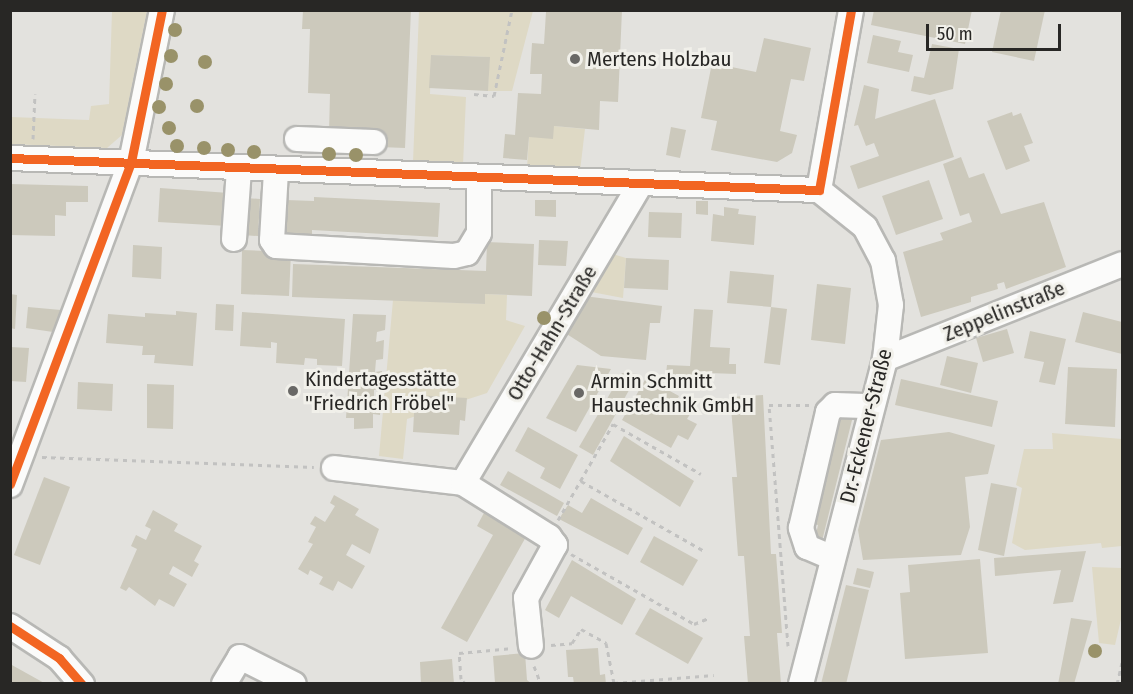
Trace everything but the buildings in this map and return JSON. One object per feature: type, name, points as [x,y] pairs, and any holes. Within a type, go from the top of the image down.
[{"type":"street","points":[[10,485],[131,162],[162,10]]},
{"type":"street","points":[[21,158],[131,162],[239,170],[819,190],[851,10]]},
{"type":"street","points":[[297,139],[374,142]]},
{"type":"street","points":[[234,239],[239,170]]},
{"type":"street","points":[[276,171],[272,240],[276,246],[454,256],[467,253],[479,233],[487,178]]},
{"type":"street","points":[[487,178],[494,232]]},
{"type":"street","name":"Otto-Hahn-Straße","points":[[463,483],[641,183]]},
{"type":"street","name":"Dr.-Eckener-Straße","points":[[801,684],[885,359],[891,305],[883,261],[865,227],[819,190]]},
{"type":"street","name":"Zeppelinstraße","points":[[885,359],[1122,264]]},
{"type":"street","points":[[833,558],[807,548],[801,528],[828,412],[835,405],[872,406]]},
{"type":"street","points":[[334,468],[463,483],[552,541],[526,598],[531,646]]},
{"type":"street","points":[[10,626],[59,658],[82,684]]},
{"type":"street","points":[[224,684],[240,657],[294,684]]},
{"type":"path","points":[[474,94],[494,96],[512,10]]},
{"type":"path","points":[[21,158],[35,94]]},
{"type":"path","points":[[701,474],[613,424],[581,481],[552,541],[694,624],[709,618]]},
{"type":"path","points":[[20,456],[334,468]]},
{"type":"path","points":[[581,481],[704,551]]},
{"type":"path","points":[[466,684],[461,679],[459,653],[572,643],[581,629],[606,643],[614,683],[714,675]]},
{"type":"path","points":[[1117,684],[1122,663]]},
{"type":"path","points":[[686,678],[687,684]]},
{"type":"shaded area","points":[[112,11],[147,11],[122,135],[107,148],[11,144],[11,117],[89,120],[91,106],[109,104]]},
{"type":"shaded area","points":[[419,11],[533,11],[512,91],[488,91],[489,57],[431,55],[430,94],[466,97],[463,165],[413,162]]},
{"type":"shaded area","points":[[554,126],[585,129],[580,171],[527,168],[529,137]]},
{"type":"shaded area","points":[[606,252],[626,258],[623,298],[586,291]]},
{"type":"shaded area","points":[[485,294],[507,295],[506,320],[525,326],[487,393],[407,419],[403,459],[379,456],[393,300],[485,304]]},
{"type":"shaded area","points":[[1052,433],[1122,439],[1122,546],[1102,548],[1101,543],[1025,550],[1012,543],[1022,488],[1016,485],[1024,449],[1053,449]]},
{"type":"shaded area","points":[[1092,567],[1122,568],[1122,615],[1115,645],[1099,643]]},
{"type":"transit line","points":[[10,484],[131,162],[162,10]]},
{"type":"transit line","points":[[10,158],[819,190],[851,10]]},
{"type":"transit line","points":[[10,626],[59,658],[82,684]]},
{"type":"place","name":"Mertens Holzbau","points":[[575,59]]},
{"type":"place","name":"Kindertagesstätte \"Friedrich Fröbel\"","points":[[293,391]]},
{"type":"place","name":"Armin Schmitt Haustechnik GmbH","points":[[579,393]]}]
